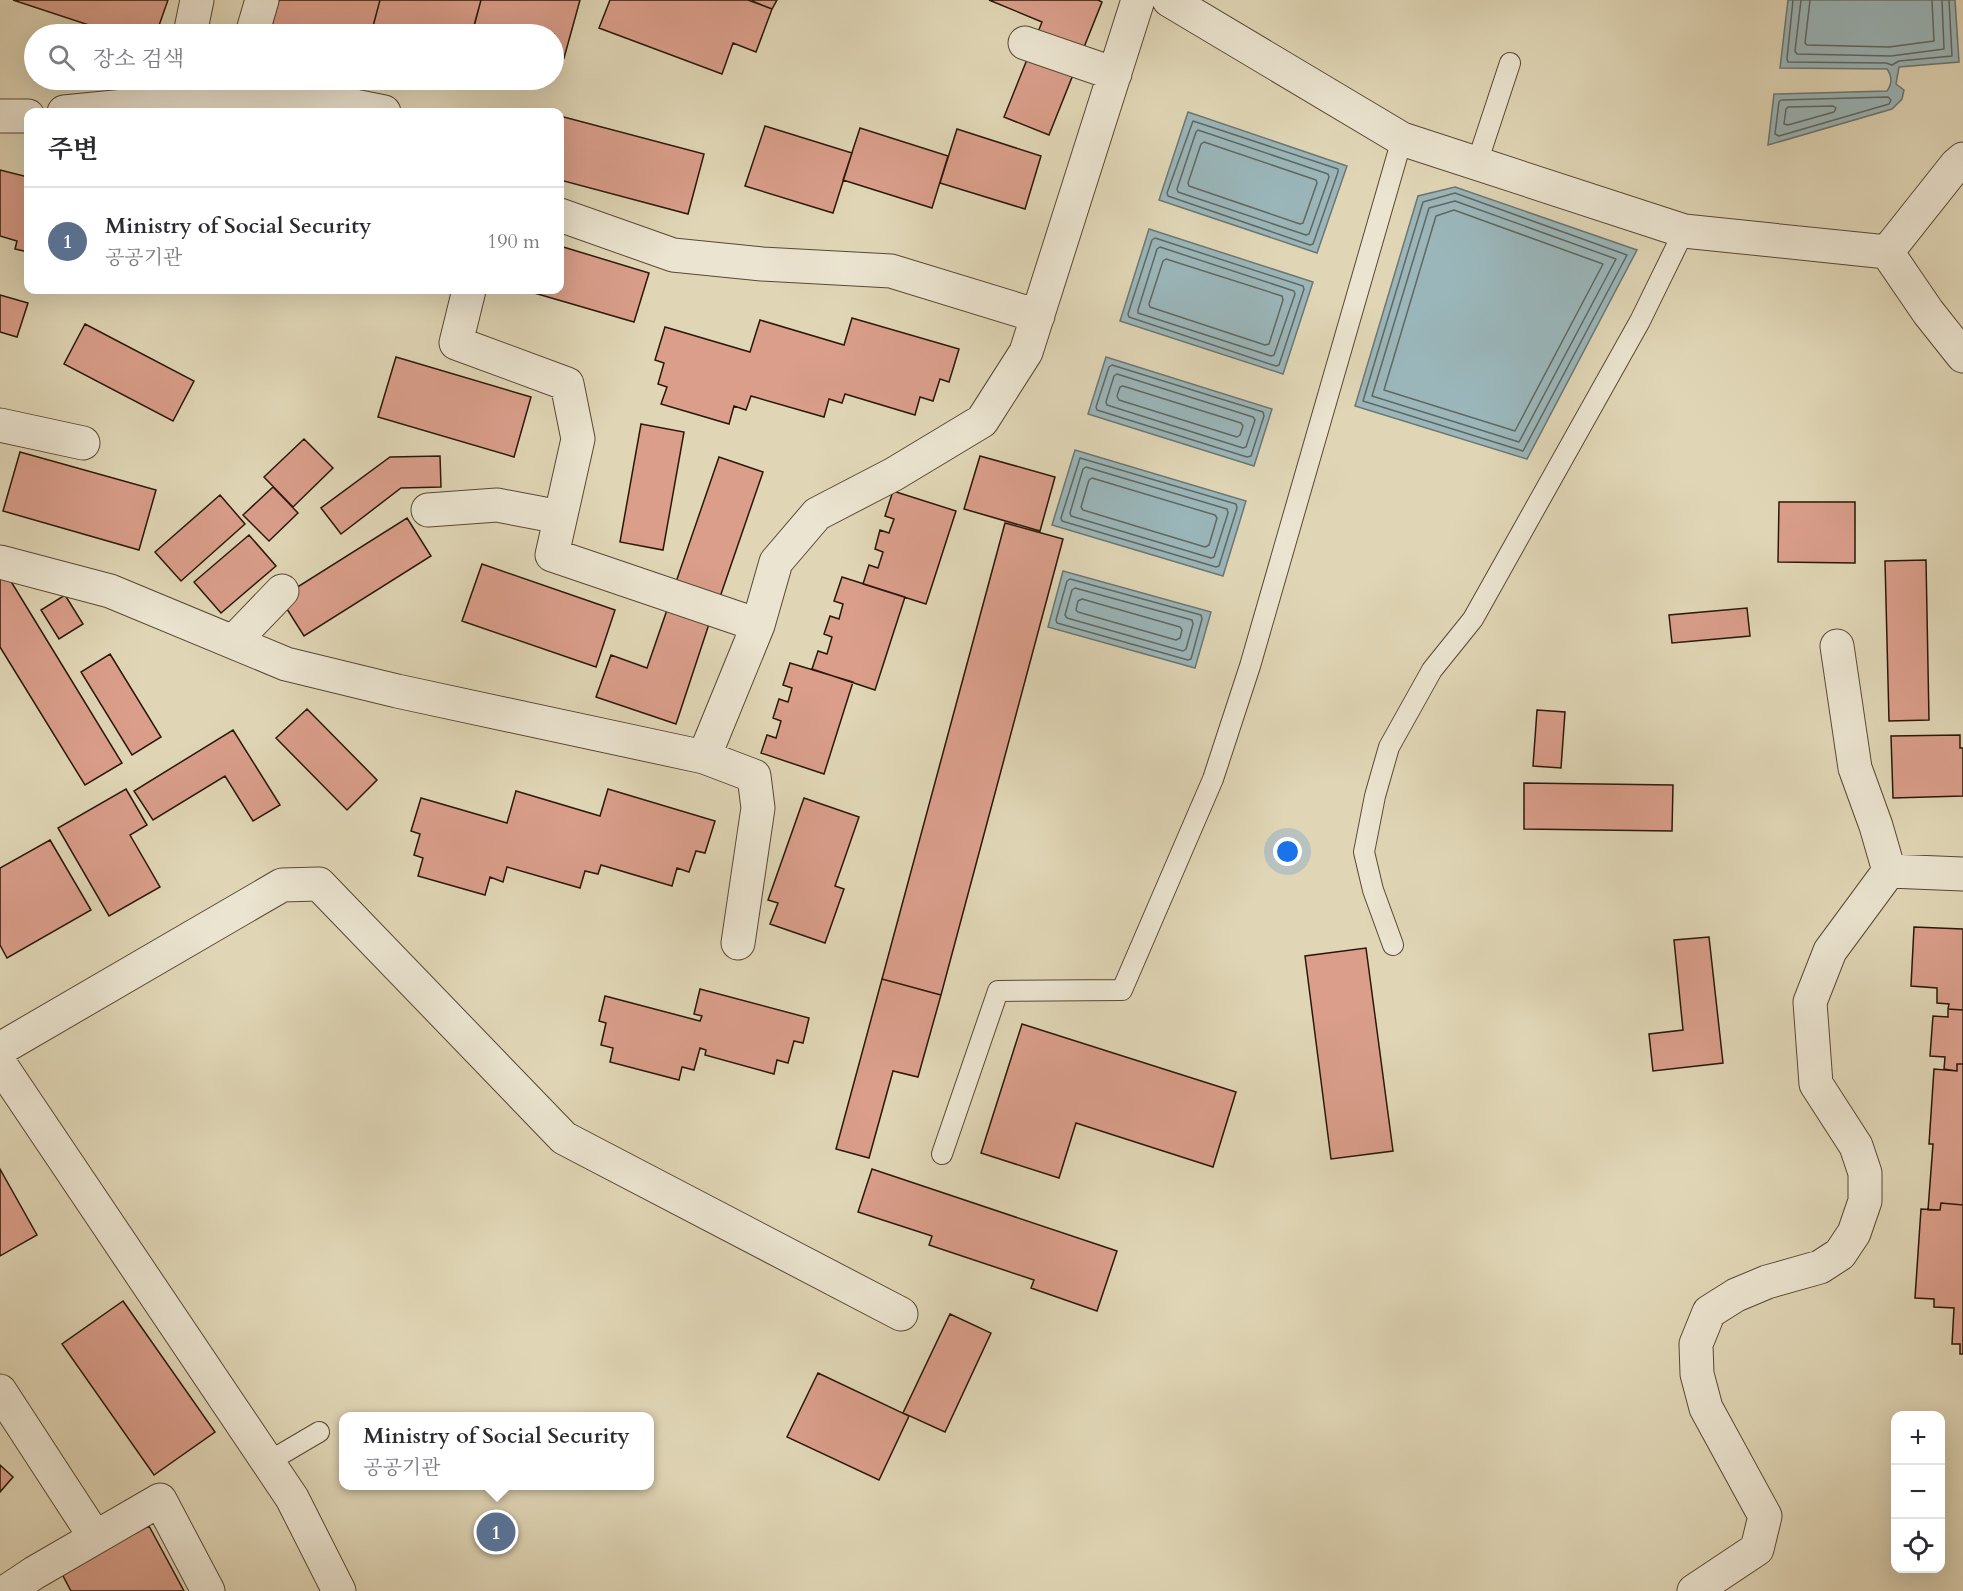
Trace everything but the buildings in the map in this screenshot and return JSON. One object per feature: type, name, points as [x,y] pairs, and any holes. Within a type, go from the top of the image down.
[{"type":"street","points":[[192,24],[197,0]]},
{"type":"street","points":[[255,24],[262,0]]},
{"type":"street","points":[[704,757],[758,625],[776,562],[817,514],[894,474],[982,421],[1026,352],[1138,0]]},
{"type":"street","points":[[1169,0],[1402,139],[1684,231],[1887,252],[1963,356]]},
{"type":"street","points":[[1025,43],[1115,74]]},
{"type":"street","points":[[85,108],[180,90]]},
{"type":"street","points":[[244,90],[320,99],[364,108]]},
{"type":"street","points":[[0,116],[24,116]]},
{"type":"street","points":[[1887,252],[1963,159]]},
{"type":"street","points":[[564,216],[674,255],[762,264],[891,271],[1038,316]]},
{"type":"street","points":[[468,294],[456,343],[567,384],[578,439],[552,555],[758,625]]},
{"type":"street","points":[[0,424],[83,443]]},
{"type":"street","points":[[428,510],[497,505],[560,517]]},
{"type":"street","points":[[0,562],[110,591],[286,664],[363,683],[704,757],[754,776],[758,808],[738,943]]},
{"type":"street","points":[[232,642],[282,591]]},
{"type":"street","points":[[1837,646],[1855,768],[1889,871]]},
{"type":"street","points":[[1889,871],[1963,874]]},
{"type":"street","points":[[1694,1591],[1757,1549],[1765,1516],[1706,1408],[1696,1374],[1696,1344],[1709,1312],[1736,1295],[1767,1282],[1820,1267],[1840,1254],[1854,1233],[1865,1201],[1865,1173],[1857,1146],[1816,1084],[1810,1002],[1830,951],[1889,871]]},
{"type":"street","points":[[0,1049],[282,885],[320,884],[564,1138],[901,1314]]},
{"type":"street","points":[[0,1064],[292,1498],[339,1591]]},
{"type":"street","points":[[0,1391],[96,1537]]},
{"type":"street","points":[[7,1591],[39,1582],[96,1537],[160,1500],[208,1591]]},
{"type":"lane","points":[[1477,163],[1510,63]]},
{"type":"lane","points":[[942,1154],[998,991],[1122,990],[1216,768],[1250,666],[1402,139]]},
{"type":"lane","points":[[1393,945],[1373,890],[1364,852],[1375,796],[1389,747],[1432,670],[1473,619],[1640,321],[1684,231]]},
{"type":"lane","points":[[268,1462],[319,1432]]},
{"type":"water","points":[[1788,0],[1955,0],[1959,62],[1899,67],[1896,84],[1904,90],[1902,99],[1892,109],[1768,145],[1774,94],[1887,91],[1891,83],[1887,69],[1780,68]]},
{"type":"water","points":[[1188,112],[1347,166],[1317,253],[1159,200]]},
{"type":"water","points":[[1455,187],[1637,250],[1527,459],[1355,406],[1418,196]]},
{"type":"water","points":[[1149,229],[1313,282],[1283,374],[1120,321]]},
{"type":"water","points":[[1106,357],[1272,409],[1254,466],[1088,414]]},
{"type":"water","points":[[1075,450],[1246,501],[1223,576],[1052,525]]},
{"type":"water","points":[[1063,571],[1211,612],[1195,668],[1048,627]]},
{"type":"place","name":"Ministry of Social Security","points":[[496,1532]]}]
